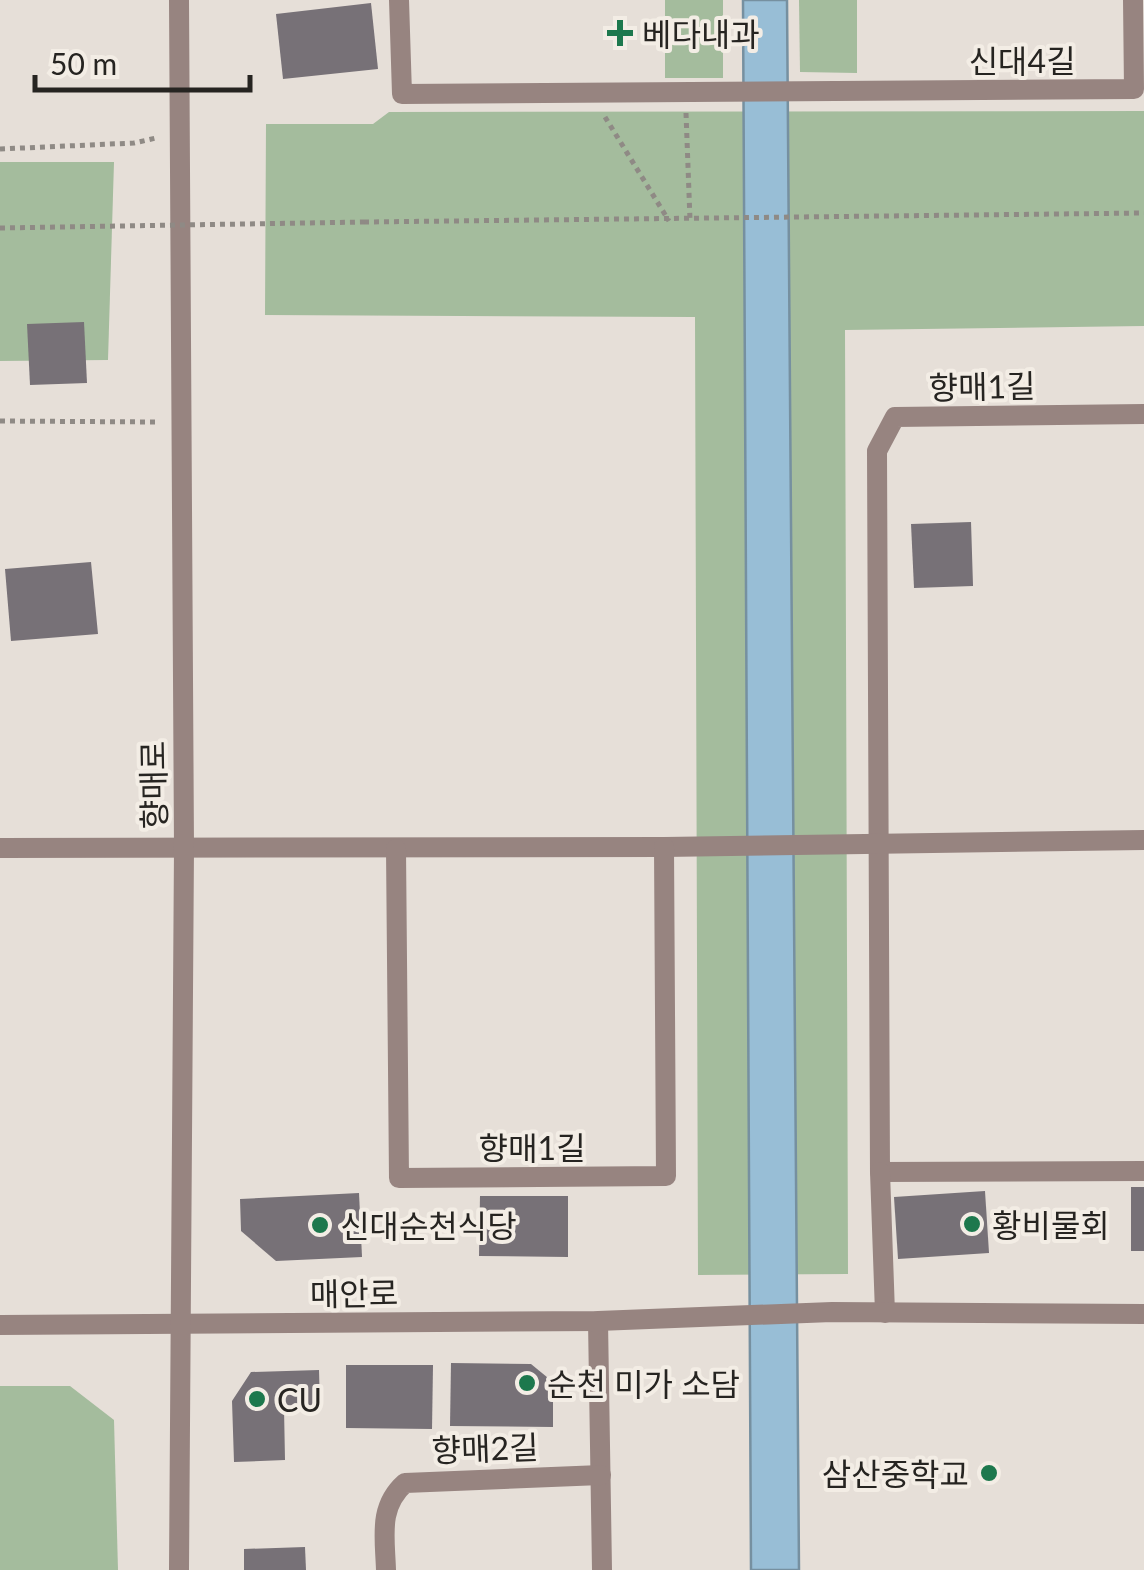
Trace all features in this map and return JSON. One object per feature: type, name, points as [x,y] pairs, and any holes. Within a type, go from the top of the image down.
[{"type":"street","name":"향매로","points":[[179,0],[184,848],[179,1570]]},
{"type":"street","points":[[399,0],[402,94],[689,94]]},
{"type":"street","name":"신대4길","points":[[689,94],[1134,89],[1133,0]]},
{"type":"street","name":"향매1길","points":[[885,1312],[880,1172],[876,452],[895,417],[1144,414]]},
{"type":"street","points":[[0,848],[664,848],[1144,840]]},
{"type":"street","name":"향매1길","points":[[396,849],[399,1178],[666,1176],[664,848]]},
{"type":"street","points":[[880,1172],[1144,1172]]},
{"type":"street","points":[[885,1312],[1144,1314]]},
{"type":"street","name":"매안로","points":[[0,1325],[598,1321],[885,1312]]},
{"type":"street","points":[[598,1321],[602,1570]]},
{"type":"street","name":"향매2길","points":[[386,1570],[384,1511],[392,1494],[405,1483],[601,1475]]},
{"type":"path","points":[[591,94],[668,220]]},
{"type":"path","points":[[689,94],[690,220]]},
{"type":"path","points":[[0,149],[134,143],[180,132]]},
{"type":"path","points":[[0,228],[1144,214]]},
{"type":"path","points":[[0,421],[179,422]]},
{"type":"green space","points":[[665,0],[723,0],[723,78],[665,78]]},
{"type":"green space","points":[[799,0],[857,0],[857,73],[800,72]]},
{"type":"green space","points":[[1144,111],[1144,326],[845,330],[848,1274],[698,1275],[695,317],[265,315],[266,124],[373,124],[389,112]]},
{"type":"green space","points":[[0,162],[114,162],[108,360],[0,361]]},
{"type":"green space","points":[[0,1386],[70,1386],[114,1420],[118,1570],[0,1570]]},
{"type":"water","points":[[743,0],[787,0],[799,1570],[751,1570]]},
{"type":"building","points":[[371,3],[378,69],[283,79],[276,14]]},
{"type":"building","points":[[84,322],[87,383],[30,385],[27,324]]},
{"type":"building","points":[[971,522],[973,586],[914,588],[911,524]]},
{"type":"building","points":[[91,562],[98,634],[11,641],[5,569]]},
{"type":"building","points":[[1131,1187],[1144,1187],[1144,1251],[1131,1251]]},
{"type":"building","points":[[985,1191],[989,1253],[898,1259],[894,1197]]},
{"type":"building","points":[[359,1193],[362,1257],[276,1261],[241,1231],[240,1199]]},
{"type":"building","points":[[480,1196],[568,1196],[568,1257],[479,1256]]},
{"type":"building","points":[[451,1363],[531,1364],[553,1382],[553,1427],[450,1426]]},
{"type":"building","points":[[346,1365],[433,1365],[432,1429],[346,1428]]},
{"type":"building","points":[[319,1370],[320,1407],[284,1408],[285,1460],[234,1462],[232,1401],[251,1372]]},
{"type":"building","points":[[305,1547],[306,1570],[244,1570],[244,1549]]},
{"type":"place","name":"베다내과","points":[[620,33]]},
{"type":"place","name":"황비물회","points":[[972,1224]]},
{"type":"place","name":"신대순천식당","points":[[320,1225]]},
{"type":"place","name":"순천 미가 소담","points":[[527,1383]]},
{"type":"place","name":"CU","points":[[257,1399]]},
{"type":"place","name":"삼산중학교","points":[[989,1473]]}]
